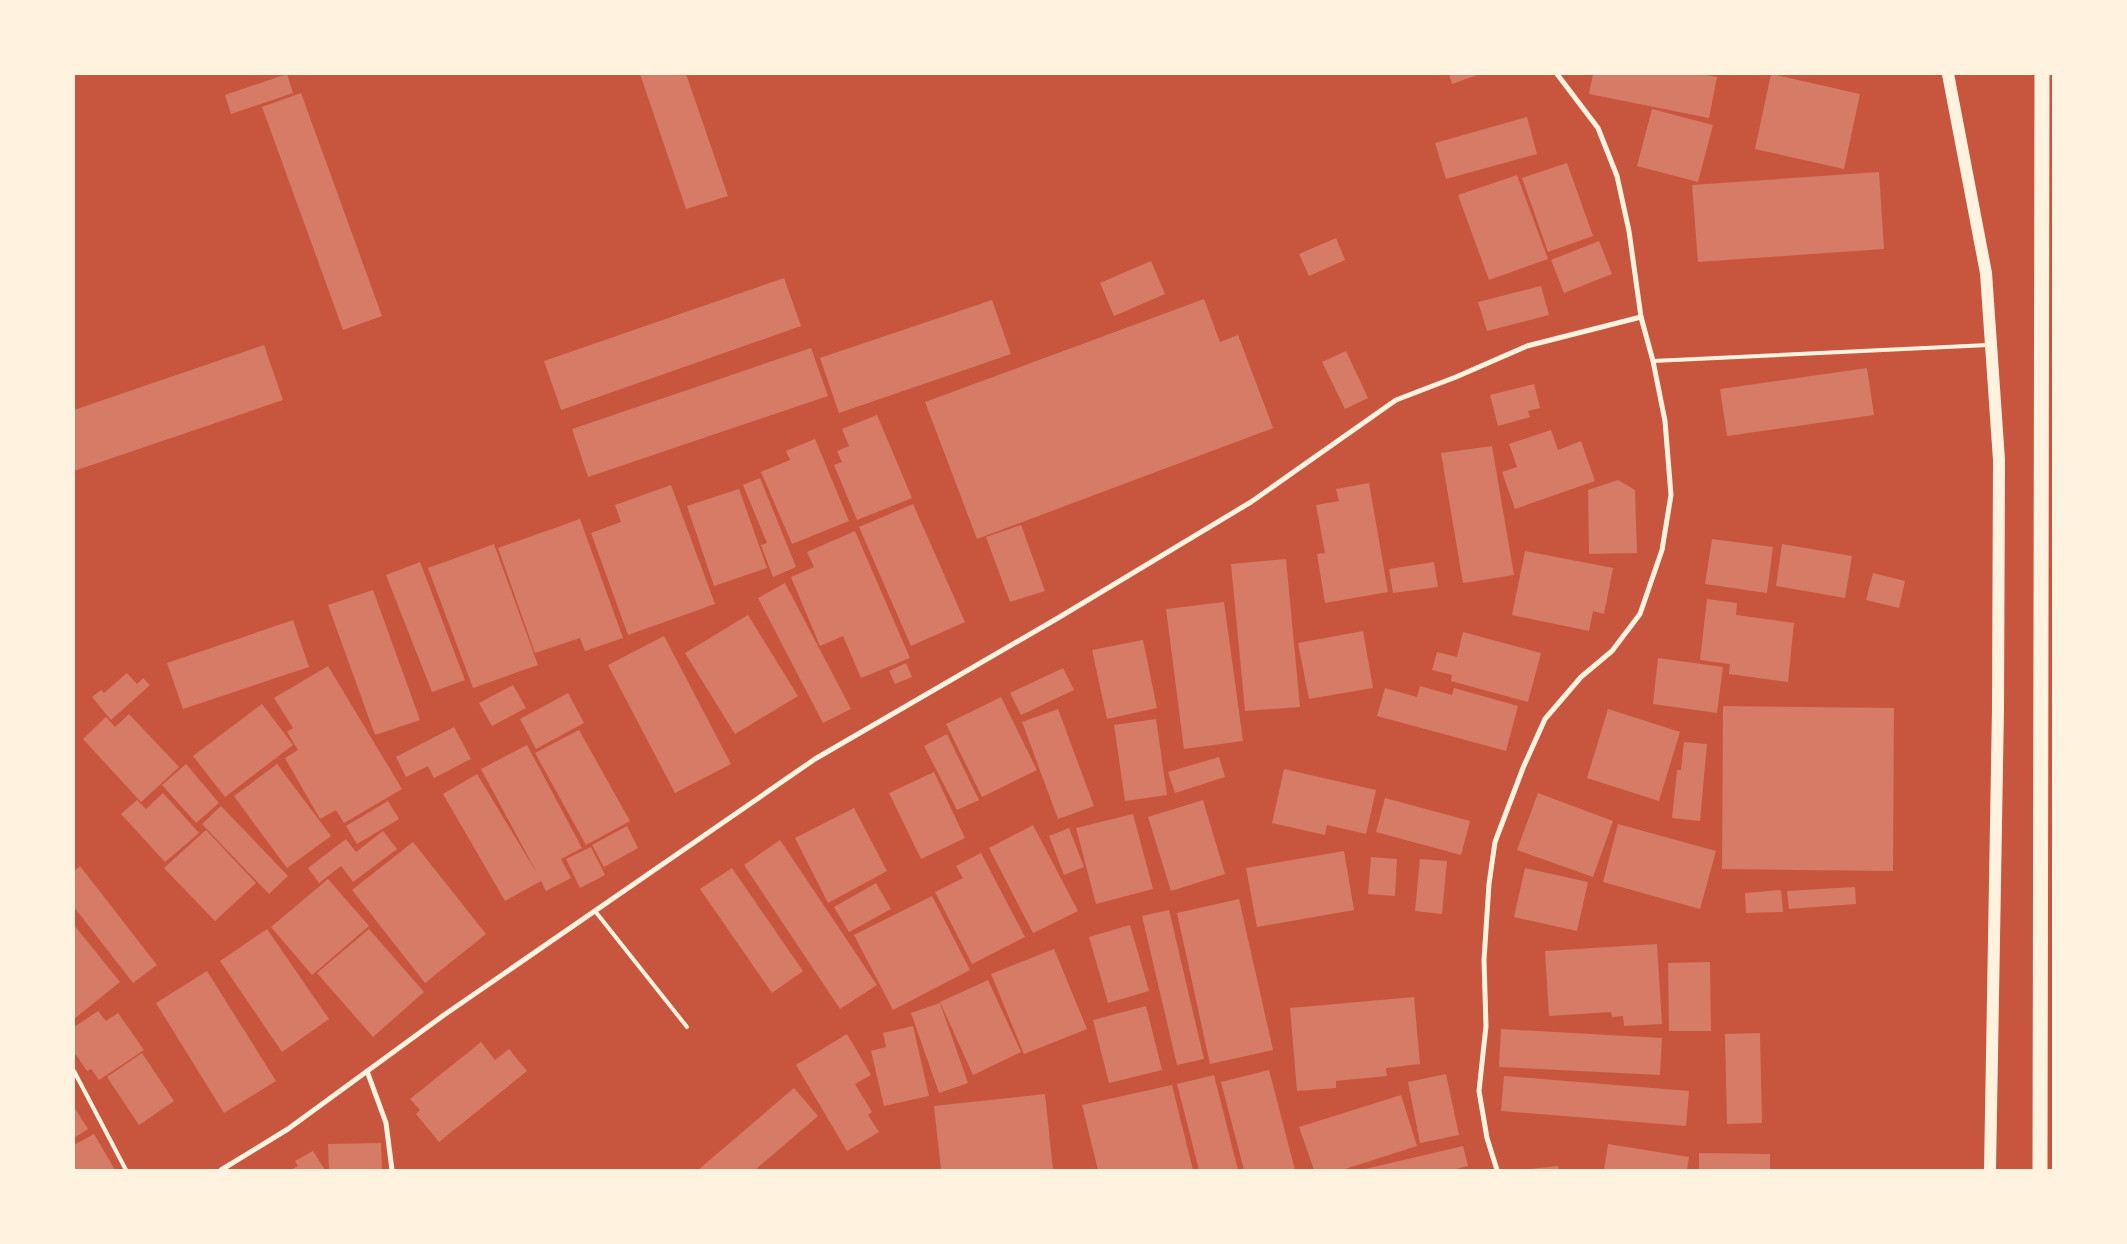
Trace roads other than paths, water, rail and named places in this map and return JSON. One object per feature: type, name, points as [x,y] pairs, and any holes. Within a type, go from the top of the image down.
[{"type":"highway","points":[[2040,1170],[2042,74]]},
{"type":"main road","points":[[1948,74],[1986,273],[1999,480],[1998,709],[1990,1170]]},
{"type":"street","points":[[1497,1170],[1487,1138],[1479,1092],[1486,1026],[1484,950],[1488,884],[1495,842],[1523,768],[1545,719],[1581,677],[1612,651],[1640,614],[1662,550],[1671,495],[1664,421],[1653,360],[1641,317],[1629,231],[1617,176],[1598,128],[1557,74]]},
{"type":"street","points":[[221,1170],[288,1129],[444,1015],[815,759],[1058,618],[1251,502],[1396,400],[1456,377],[1527,346],[1641,317]]},
{"type":"street","points":[[367,1071],[386,1123],[392,1170]]},
{"type":"lane","points":[[1653,360],[1991,344]]},
{"type":"lane","points":[[595,912],[687,1027]]},
{"type":"lane","points":[[74,1071],[126,1170]]}]
